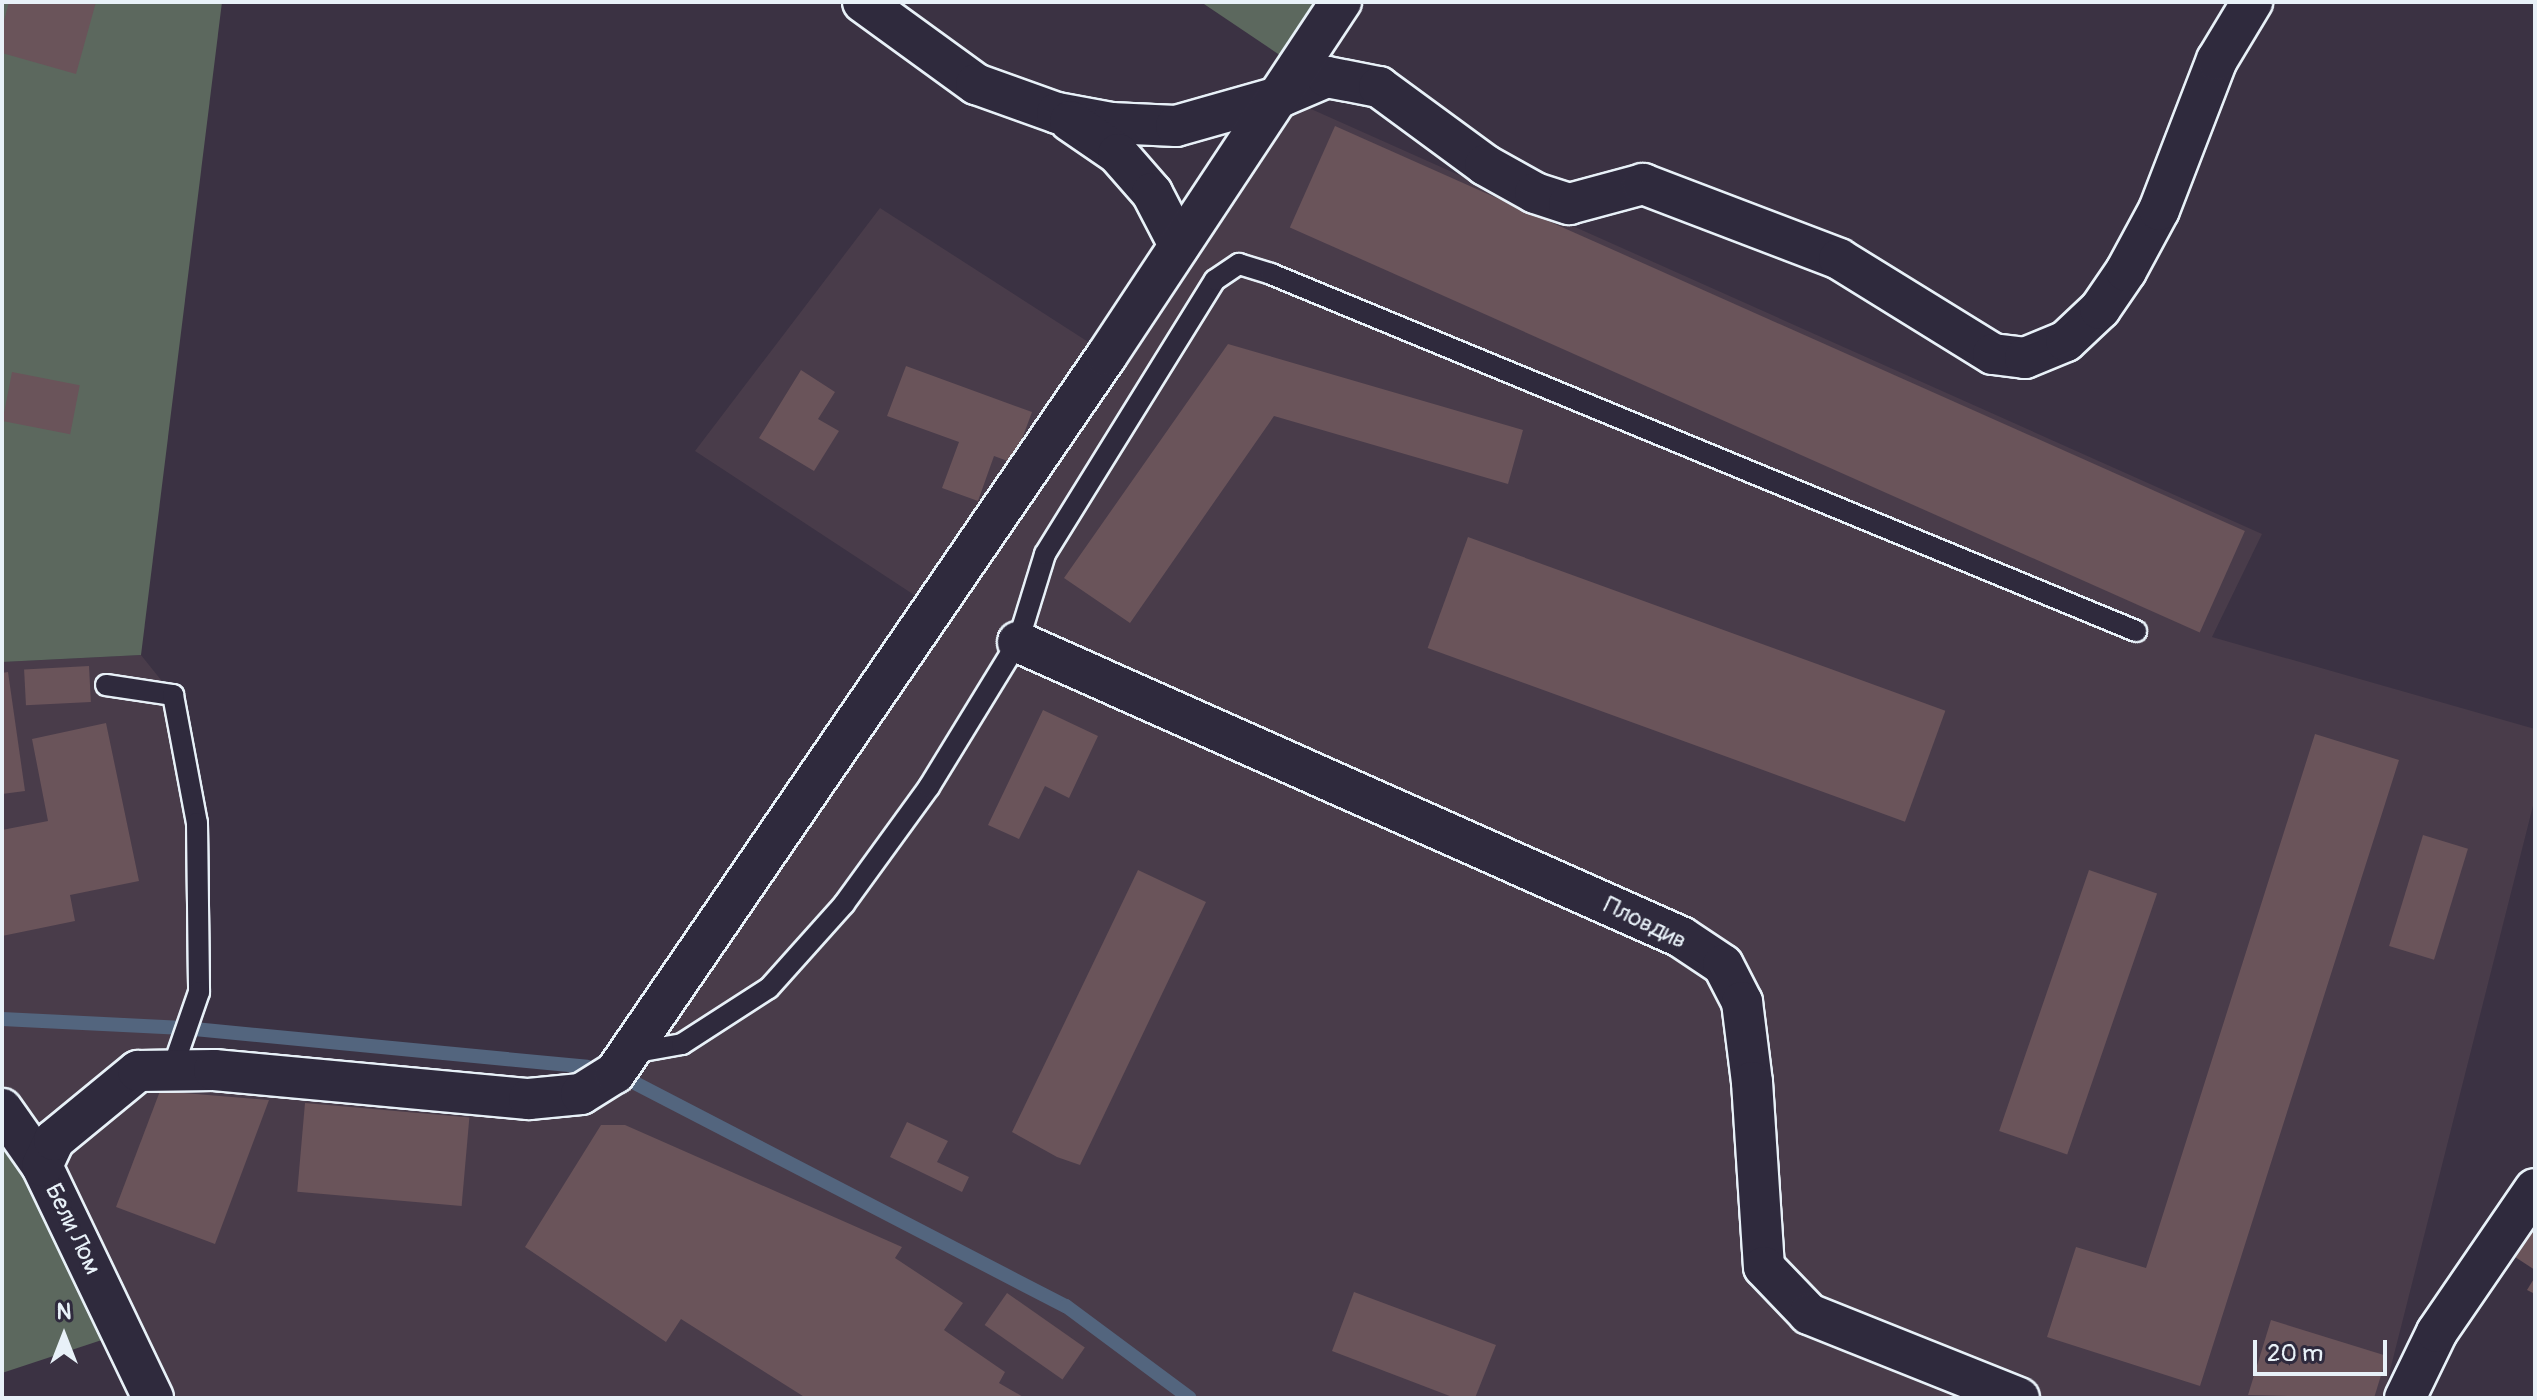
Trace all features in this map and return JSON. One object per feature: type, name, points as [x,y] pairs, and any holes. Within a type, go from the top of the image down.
[{"type":"street","points":[[863,2],[976,84],[1057,113],[1111,123],[1176,126],[1282,96],[1327,77],[1379,87],[1485,165],[1535,193],[1569,204],[1643,184],[1839,259],[1993,354],[2025,358],[2066,341],[2100,309],[2126,271],[2159,210],[2217,60],[2252,2]]},
{"type":"street","points":[[42,1166],[54,1140],[138,1071],[214,1070],[529,1099],[581,1094],[615,1073],[1107,355],[1282,96],[1341,2]]},
{"type":"street","points":[[1057,113],[1118,154],[1152,193],[1179,245]]},
{"type":"street","name":"Пловдив","points":[[1018,642],[1681,937],[1723,965],[1742,1002],[1752,1082],[1764,1267],[1809,1314],[2019,1398]]},
{"type":"street","name":"Бели Лом","points":[[2,1109],[42,1166],[153,1398]]},
{"type":"street","points":[[2405,1398],[2437,1332],[2535,1189]]},
{"type":"lane","points":[[628,1053],[682,1044],[769,988],[844,904],[929,787],[1018,642],[1045,554],[1215,280],[1239,264],[1271,274],[2136,631]]},
{"type":"lane","points":[[106,685],[173,695],[197,823],[199,992],[172,1070]]},
{"type":"shaded area","points":[[2,2],[222,2],[141,655],[2,662]]},
{"type":"shaded area","points":[[1201,2],[1344,2],[1299,68]]},
{"type":"shaded area","points":[[1282,96],[2262,534],[2212,637],[2535,729],[2535,798],[2383,1398],[152,1398],[2,1099],[2,662],[141,655],[173,695],[197,823],[199,992],[173,1070],[581,1094],[934,608],[695,451],[880,208],[1107,354]]},
{"type":"shaded area","points":[[2,1108],[123,1333],[2,1373]]},
{"type":"building","points":[[9,2],[96,2],[76,74],[2,53],[2,28]]},
{"type":"building","points":[[1335,126],[2245,531],[2200,633],[1290,227]]},
{"type":"building","points":[[1228,344],[1523,430],[1508,484],[1274,416],[1130,623],[1064,578]]},
{"type":"building","points":[[906,366],[1032,412],[1013,463],[994,456],[978,501],[942,488],[959,442],[887,416]]},
{"type":"building","points":[[801,370],[835,392],[818,419],[839,431],[814,471],[759,438]]},
{"type":"building","points":[[12,372],[80,385],[70,434],[2,421]]},
{"type":"building","points":[[1468,537],[1945,711],[1905,822],[1428,648]]},
{"type":"building","points":[[89,666],[91,702],[26,705],[24,669]]},
{"type":"building","points":[[8,672],[25,791],[2,794],[2,673]]},
{"type":"building","points":[[1043,710],[1098,736],[1069,798],[1045,786],[1019,839],[988,825]]},
{"type":"building","points":[[106,723],[139,881],[70,895],[75,921],[2,936],[2,830],[48,821],[32,739]]},
{"type":"building","points":[[2315,734],[2399,760],[2200,1386],[2047,1337],[2076,1247],[2146,1268]]},
{"type":"building","points":[[2423,835],[2468,849],[2434,960],[2389,946]]},
{"type":"building","points":[[1138,870],[1206,902],[1080,1165],[1057,1157],[1012,1132]]},
{"type":"building","points":[[2089,870],[2157,893],[2067,1154],[1999,1131]]},
{"type":"building","points":[[160,1091],[269,1100],[215,1244],[116,1207]]},
{"type":"building","points":[[305,1103],[469,1117],[462,1206],[297,1192]]},
{"type":"building","points":[[907,1122],[948,1141],[937,1162],[969,1177],[962,1192],[890,1157]]},
{"type":"building","points":[[601,1125],[625,1125],[902,1247],[895,1258],[963,1303],[944,1330],[1005,1372],[999,1383],[1025,1398],[806,1398],[681,1319],[666,1342],[525,1247]]},
{"type":"building","points":[[2535,1224],[2535,1270],[2512,1255]]},
{"type":"building","points":[[2535,1277],[2535,1294],[2527,1290]]},
{"type":"building","points":[[1354,1292],[1496,1345],[1475,1398],[1455,1398],[1332,1351]]},
{"type":"building","points":[[1007,1293],[1085,1347],[1062,1379],[985,1325]]},
{"type":"building","points":[[2271,1320],[2387,1356],[2374,1398],[2248,1395]]},
{"type":"waterway","points":[[2,1019],[184,1028],[587,1067]]},
{"type":"waterway","points":[[633,1082],[1066,1306],[1190,1398]]}]
